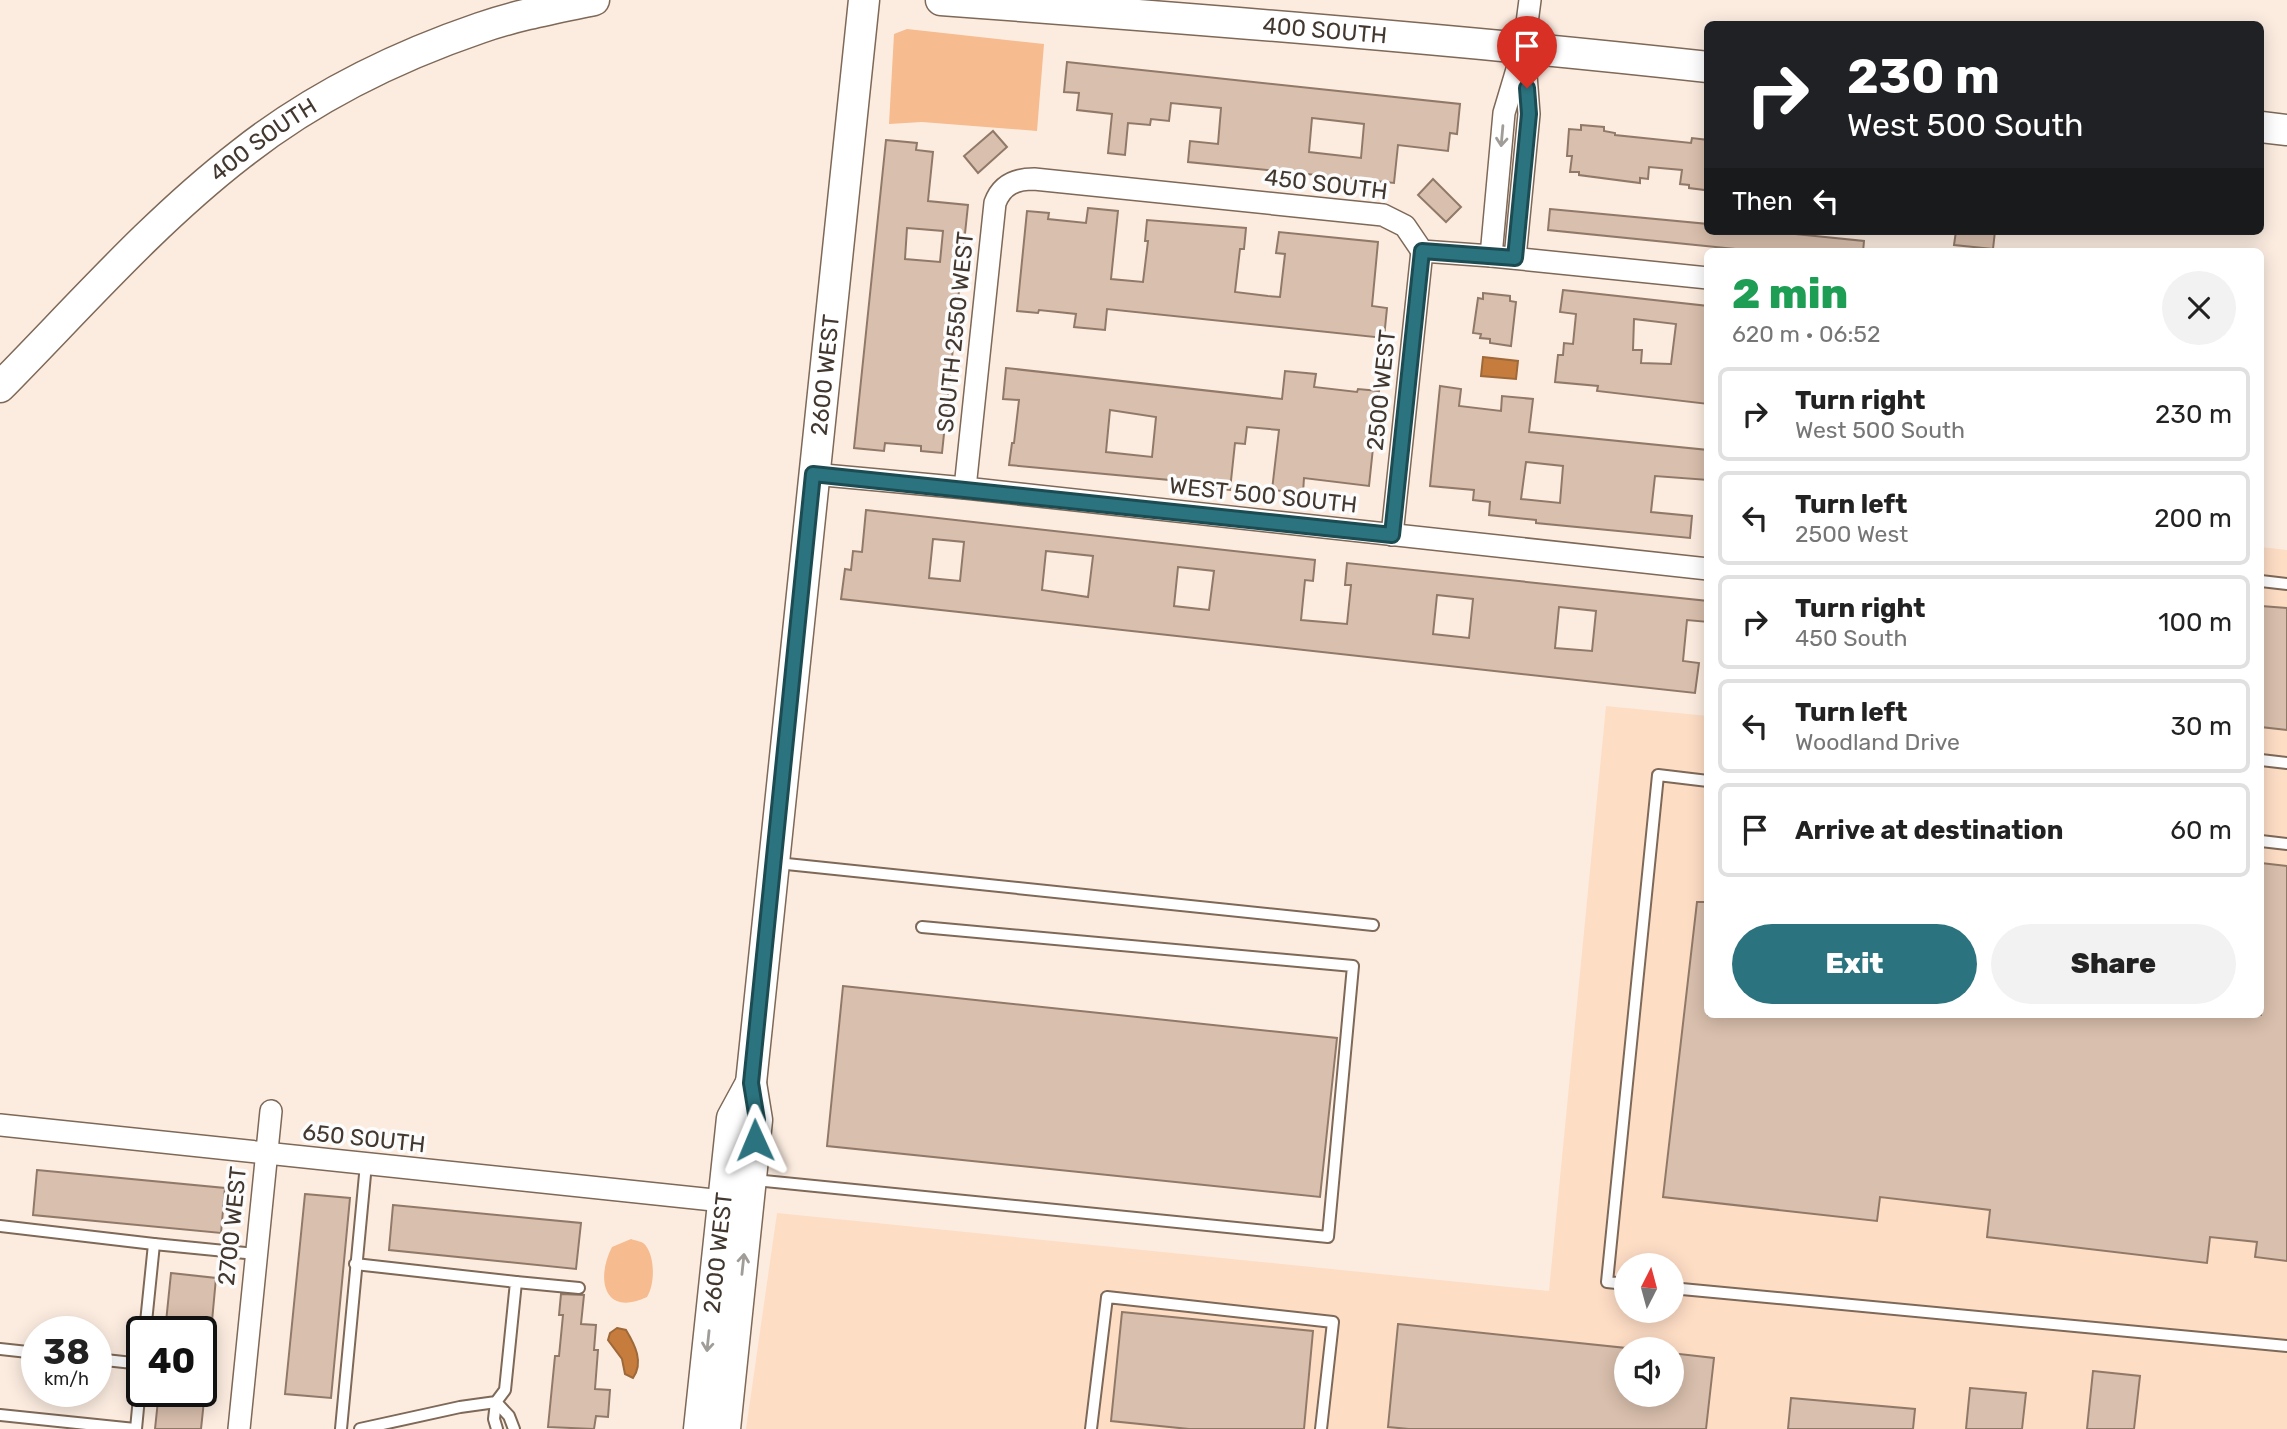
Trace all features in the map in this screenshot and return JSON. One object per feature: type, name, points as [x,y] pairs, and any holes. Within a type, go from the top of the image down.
[{"type":"street","name":"400 SOUTH","points":[[0,387],[190,196],[242,153],[288,120],[356,80],[418,51],[525,15],[594,0]]},
{"type":"street","name":"2600 WEST","points":[[725,1429],[757,1120],[751,1083],[864,0]]},
{"type":"street","name":"400 SOUTH","points":[[941,0],[1524,46],[1704,67]]},
{"type":"street","points":[[1491,256],[1504,113],[1524,46],[1530,0]]},
{"type":"street","points":[[1515,258],[1529,114],[1524,46]]},
{"type":"street","points":[[2264,127],[2287,130]]},
{"type":"street","name":"450 SOUTH","points":[[1007,185],[1021,179],[1034,179],[1383,215],[1405,226],[1422,251]]},
{"type":"street","name":"SOUTH 2550 WEST","points":[[965,488],[995,203],[1007,185]]},
{"type":"street","points":[[1422,251],[1704,278]]},
{"type":"street","name":"2500 WEST","points":[[1392,535],[1422,251]]},
{"type":"street","name":"WEST 500 SOUTH","points":[[813,474],[965,488],[1704,569]]},
{"type":"street","name":"2600 WEST","points":[[699,1429],[732,1118],[751,1083]]},
{"type":"street","name":"2700 WEST","points":[[239,1429],[271,1111]]},
{"type":"street","name":"650 SOUTH","points":[[0,1125],[723,1201]]},
{"type":"lane","points":[[1499,169],[1524,171]]},
{"type":"lane","points":[[2264,581],[2287,584]]},
{"type":"lane","points":[[2264,761],[2287,763]]},
{"type":"lane","points":[[1614,1283],[1607,1282],[1658,775],[1704,781]]},
{"type":"lane","points":[[2264,841],[2287,844]]},
{"type":"lane","points":[[774,862],[1373,925]]},
{"type":"lane","points":[[751,1180],[1328,1237],[1353,966],[922,927]]},
{"type":"lane","points":[[341,1429],[366,1164]]},
{"type":"lane","points":[[0,1226],[256,1254]]},
{"type":"lane","points":[[147,1316],[154,1244]]},
{"type":"lane","points":[[355,1264],[579,1288]]},
{"type":"lane","points":[[498,1429],[494,1419],[496,1402],[505,1390],[516,1282]]},
{"type":"lane","points":[[1684,1289],[2287,1346]]},
{"type":"lane","points":[[1091,1429],[1107,1297],[1333,1322],[1321,1429]]},
{"type":"lane","points":[[0,1349],[21,1351]]},
{"type":"lane","points":[[360,1429],[496,1402]]},
{"type":"lane","points":[[496,1402],[509,1416],[514,1429]]},
{"type":"lane","points":[[0,1415],[136,1429],[138,1407]]},
{"type":"shaded area","points":[[907,29],[1044,44],[1037,131],[922,122],[889,124],[894,34]]},
{"type":"shaded area","points":[[1483,357],[1518,361],[1516,379],[1481,376]]},
{"type":"shaded area","points":[[2264,547],[2287,550],[2287,1429],[746,1429],[777,1213],[1549,1291],[1606,706],[1704,716],[1704,1018],[2264,1018]]},
{"type":"shaded area","points":[[631,1239],[643,1243],[649,1251],[653,1278],[647,1297],[633,1302],[621,1302],[613,1299],[607,1292],[604,1272],[612,1247]]},
{"type":"shaded area","points":[[617,1328],[626,1330],[635,1348],[638,1366],[633,1378],[625,1374],[622,1359],[608,1340],[610,1333]]},
{"type":"building","points":[[1067,62],[1460,104],[1457,134],[1450,133],[1448,151],[1398,145],[1394,183],[1188,162],[1190,141],[1218,144],[1221,108],[1171,103],[1169,121],[1151,119],[1150,125],[1128,123],[1125,155],[1108,153],[1112,114],[1077,110],[1079,93],[1064,92]],"holes":[[[1312,118],[1364,124],[1361,158],[1309,152]]]},
{"type":"building","points":[[1581,125],[1604,127],[1604,131],[1615,135],[1691,143],[1692,138],[1704,140],[1704,190],[1680,184],[1682,170],[1649,167],[1648,179],[1640,178],[1640,183],[1570,172],[1572,156],[1567,156],[1569,129],[1581,130]]},
{"type":"building","points":[[993,131],[1007,147],[978,173],[964,156]]},
{"type":"building","points":[[886,140],[917,143],[916,150],[933,152],[928,201],[968,205],[942,453],[921,451],[921,446],[885,443],[884,451],[854,448]],"holes":[[[907,228],[943,231],[940,262],[905,259]]]},
{"type":"building","points":[[1433,179],[1461,207],[1446,222],[1418,195]]},
{"type":"building","points":[[1088,208],[1118,211],[1111,279],[1143,282],[1148,241],[1145,241],[1147,220],[1246,228],[1244,249],[1240,249],[1235,292],[1268,296],[1280,297],[1285,254],[1276,253],[1279,232],[1378,242],[1372,306],[1387,308],[1384,338],[1107,309],[1105,330],[1074,327],[1076,314],[1039,310],[1038,313],[1017,311],[1027,211],[1049,213],[1048,219],[1086,223]]},
{"type":"building","points":[[1550,209],[1704,224],[1704,235],[1805,235],[1864,241],[1863,248],[1726,248],[1548,230]]},
{"type":"building","points":[[1955,235],[1995,235],[1993,248],[1954,245]]},
{"type":"building","points":[[1563,290],[1704,306],[1704,404],[1597,391],[1598,386],[1555,382],[1558,355],[1563,355],[1564,343],[1573,344],[1576,314],[1560,312]],"holes":[[[1634,319],[1676,324],[1671,364],[1641,363],[1642,350],[1633,350]]]},
{"type":"building","points":[[1483,293],[1510,296],[1510,301],[1516,302],[1511,346],[1490,343],[1490,339],[1480,338],[1481,334],[1473,333],[1478,298],[1483,299]]},
{"type":"building","points":[[1006,368],[1282,399],[1285,371],[1316,374],[1314,387],[1357,392],[1358,389],[1379,391],[1369,486],[1304,478],[1303,493],[1272,490],[1279,430],[1247,427],[1245,444],[1235,443],[1230,490],[1191,486],[1191,482],[1009,465],[1019,400],[1003,399]],"holes":[[[1110,410],[1156,417],[1152,457],[1106,452]]]},
{"type":"building","points":[[1440,386],[1461,389],[1459,406],[1501,411],[1502,396],[1533,399],[1529,432],[1704,450],[1704,480],[1655,476],[1651,512],[1692,516],[1690,538],[1536,523],[1536,520],[1489,515],[1490,502],[1473,500],[1474,490],[1430,486]],"holes":[[[1526,462],[1563,466],[1560,503],[1521,499]]]},
{"type":"building","points":[[866,510],[1315,560],[1313,581],[1305,580],[1301,620],[1347,624],[1351,585],[1345,585],[1347,563],[1704,601],[1704,622],[1687,620],[1683,661],[1699,663],[1695,693],[841,599],[845,569],[851,570],[853,551],[862,552]],"holes":[[[933,539],[964,542],[960,581],[929,578]],[[1046,551],[1093,556],[1088,597],[1042,590]],[[1178,567],[1214,571],[1209,610],[1174,606]],[[1437,595],[1473,599],[1469,638],[1433,634]],[[1559,607],[1596,611],[1592,651],[1555,648]]]},
{"type":"building","points":[[2264,606],[2287,608],[2287,730],[2264,727]]},
{"type":"building","points":[[2264,863],[2287,866],[2287,1261],[2255,1257],[2257,1242],[2210,1237],[2207,1263],[1987,1237],[1990,1210],[1880,1197],[1877,1221],[1663,1197],[1697,902],[1704,902],[1704,1018],[2264,1018]]},
{"type":"building","points":[[843,986],[1337,1038],[1320,1197],[827,1146]]},
{"type":"building","points":[[37,1170],[225,1188],[221,1233],[33,1215]]},
{"type":"building","points":[[305,1194],[350,1198],[331,1398],[285,1394]]},
{"type":"building","points":[[393,1205],[581,1223],[576,1269],[389,1250]]},
{"type":"building","points":[[171,1273],[216,1278],[212,1316],[167,1316]]},
{"type":"building","points":[[561,1294],[584,1295],[581,1324],[596,1325],[594,1350],[598,1350],[595,1389],[610,1390],[608,1417],[596,1416],[594,1429],[548,1427],[555,1356],[559,1356],[563,1315],[559,1315]]},
{"type":"building","points":[[1122,1312],[1313,1331],[1304,1429],[1189,1429],[1111,1421]]},
{"type":"building","points":[[1398,1324],[1614,1347],[1614,1407],[1684,1407],[1684,1355],[1714,1358],[1706,1429],[1388,1427]]},
{"type":"building","points":[[2093,1371],[2140,1376],[2134,1429],[2087,1429]]},
{"type":"building","points":[[1970,1388],[2026,1393],[2022,1429],[1966,1429]]},
{"type":"building","points":[[1791,1398],[1915,1409],[1913,1429],[1788,1429]]},
{"type":"building","points":[[157,1407],[203,1407],[201,1429],[155,1429]]},
{"type":"route","points":[[755,1140],[757,1120],[751,1083],[813,474],[1392,535],[1422,251],[1515,258],[1529,114],[1527,88]]}]
